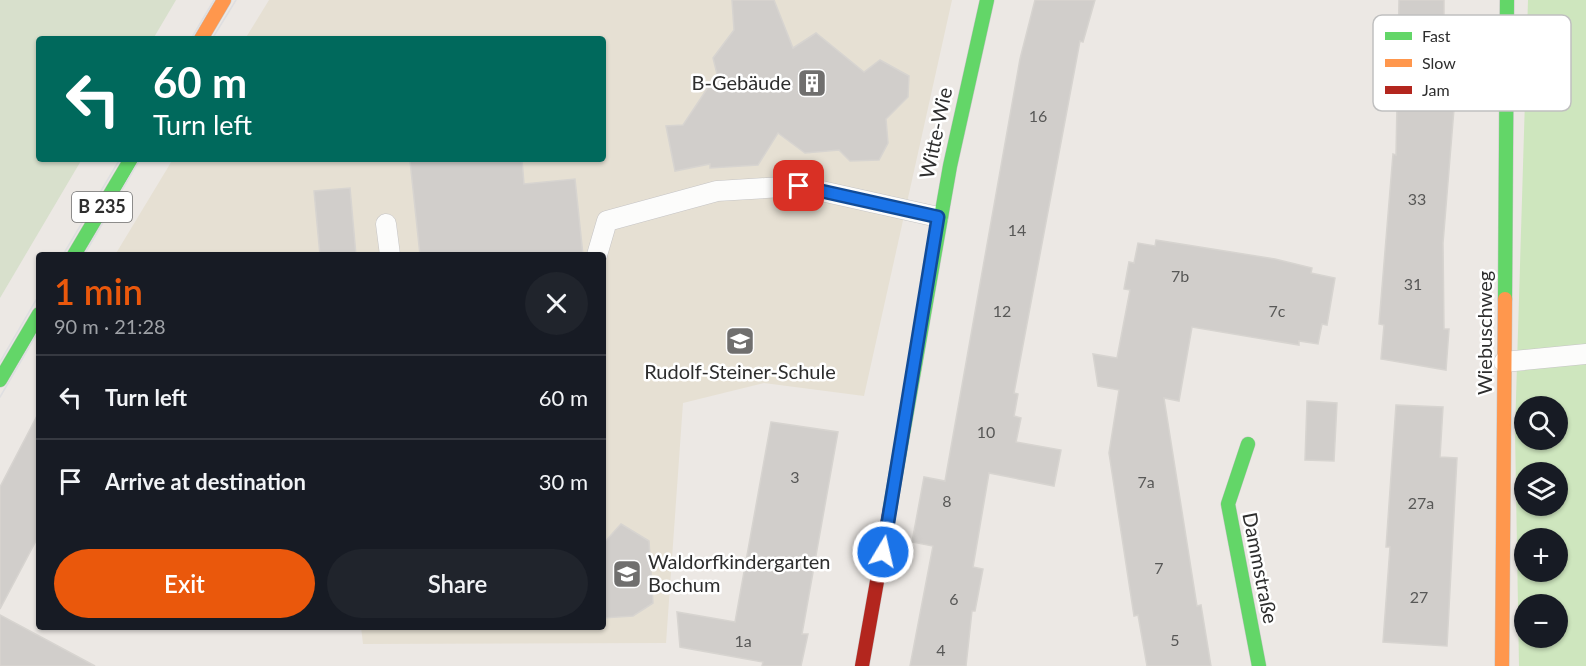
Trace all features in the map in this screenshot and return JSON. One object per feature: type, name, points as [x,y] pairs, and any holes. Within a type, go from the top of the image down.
[{"type":"street","points":[[203,36],[224,0]]},
{"type":"street","name":"Witte-Wie","points":[[862,666],[880,572],[938,217],[987,0]]},
{"type":"street","name":"Wiebuschweg","points":[[1506,0],[1506,15]]},
{"type":"street","name":"Wiebuschweg","points":[[1502,666],[1505,111]]},
{"type":"street","name":"B 235","points":[[76,252],[128,162]]},
{"type":"street","points":[[0,380],[36,319]]},
{"type":"street","name":"Dammstraße","points":[[1248,444],[1228,504],[1259,666]]},
{"type":"lane","points":[[598,252],[607,221],[717,191],[799,186],[938,217]]},
{"type":"lane","points":[[386,224],[390,252]]},
{"type":"lane","points":[[1504,362],[1586,354]]},
{"type":"shaded area","name":"Rudolf-Steiner-Schule","points":[[269,0],[952,0],[864,396],[764,383],[683,403],[666,643],[363,644],[361,630],[606,630],[606,252],[117,252],[171,162],[606,162],[606,36],[247,36]]},
{"type":"green space","points":[[0,0],[176,0],[155,36],[36,36],[36,162],[80,162],[0,298]]},
{"type":"green space","points":[[1528,0],[1586,0],[1586,666],[1519,666],[1519,648],[1568,648],[1568,594],[1518,594],[1518,582],[1568,582],[1568,528],[1517,528],[1516,516],[1568,516],[1568,462],[1516,462],[1515,450],[1568,450],[1568,396],[1516,396],[1525,111],[1571,111],[1571,15],[1528,15]]},
{"type":"building","name":"B-Gebäude","points":[[732,0],[774,0],[793,48],[816,33],[864,72],[880,60],[909,76],[908,97],[886,119],[888,143],[879,160],[850,161],[839,150],[805,153],[778,133],[758,165],[710,168],[710,164],[675,171],[666,126],[683,125],[717,74],[713,58],[734,30]]},
{"type":"building","points":[[1035,0],[1095,0],[1083,42],[1080,41],[1014,393],[1018,394],[1014,416],[1021,418],[1016,442],[1061,450],[1054,486],[989,473],[973,567],[983,569],[975,611],[972,611],[966,666],[910,666],[933,546],[912,542],[924,477],[945,481],[1020,59]]},
{"type":"building","points":[[1399,0],[1444,0],[1444,15],[1399,15]]},
{"type":"building","points":[[1397,111],[1454,111],[1443,243],[1444,329],[1449,329],[1446,370],[1381,359],[1384,325],[1379,324],[1393,154],[1396,155]]},
{"type":"building","points":[[410,162],[522,162],[524,184],[575,179],[583,252],[420,252]]},
{"type":"building","points":[[350,188],[356,252],[320,252],[314,191]]},
{"type":"building","points":[[1156,240],[1275,259],[1312,268],[1311,273],[1335,278],[1327,325],[1322,324],[1318,344],[1299,341],[1299,345],[1192,327],[1179,401],[1164,398],[1197,606],[1201,605],[1211,666],[1147,666],[1138,615],[1134,616],[1109,453],[1119,390],[1098,386],[1093,354],[1117,358],[1130,290],[1124,289],[1129,262],[1134,263],[1138,243],[1155,246]]},
{"type":"building","points":[[1307,401],[1337,403],[1334,461],[1305,460]]},
{"type":"building","points":[[1396,405],[1443,407],[1440,457],[1457,458],[1447,646],[1383,642],[1390,547],[1386,547]]},
{"type":"building","points":[[36,418],[36,541],[0,609],[0,487]]},
{"type":"building","points":[[771,422],[838,432],[802,634],[808,634],[801,666],[762,666],[763,662],[680,647],[677,612],[735,622]]},
{"type":"building","name":"Waldorfkindergarten Bochum","points":[[621,524],[649,541],[653,603],[633,616],[606,618],[606,541]]},
{"type":"building","points":[[0,615],[95,666],[0,666]]},
{"type":"tram line","points":[[193,36],[214,0]]},
{"type":"tram line","points":[[214,36],[236,0]]},
{"type":"tram line","points":[[65,252],[118,162]]},
{"type":"tram line","points":[[86,252],[138,162]]},
{"type":"tram line","points":[[0,362],[36,300]]},
{"type":"tram line","points":[[0,397],[36,335]]},
{"type":"traffic: fast","points":[[890,508],[950,166],[987,0]]},
{"type":"traffic: fast","points":[[1507,0],[1507,15]]},
{"type":"traffic: fast","points":[[1505,299],[1506,111]]},
{"type":"traffic: fast","points":[[76,252],[129,162]]},
{"type":"traffic: fast","points":[[0,380],[36,319]]},
{"type":"traffic: fast","points":[[1248,444],[1228,504],[1259,666]]},
{"type":"traffic: slow","points":[[203,36],[224,0]]},
{"type":"traffic: slow","points":[[1502,666],[1505,299]]},
{"type":"traffic: jam","points":[[862,666],[890,508]]},
{"type":"place","name":"B-Gebäude","points":[[812,83]]},
{"type":"place","name":"Rudolf-Steiner-Schule","points":[[740,341]]},
{"type":"place","name":"Waldorfkindergarten Bochum","points":[[627,574]]},
{"type":"route","points":[[799,186],[938,217],[883,552]]}]
